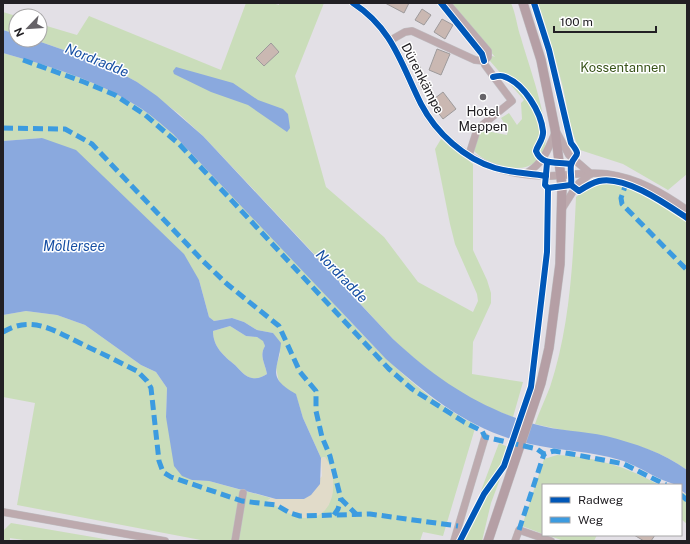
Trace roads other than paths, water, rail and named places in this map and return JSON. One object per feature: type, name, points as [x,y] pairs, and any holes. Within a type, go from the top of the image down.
[{"type":"main road","points":[[488,541],[541,383],[554,319],[560,264],[562,209],[561,175],[555,131],[541,60],[523,3]]},
{"type":"street","name":"Dürenkämpe","points":[[353,3],[377,22],[391,40],[422,105],[430,118],[450,141],[469,155],[494,168],[511,172],[546,176],[607,174],[628,179],[653,189],[687,210]]},
{"type":"street","points":[[448,3],[488,51],[488,58],[484,61]]},
{"type":"street","points":[[391,40],[405,32],[412,31],[475,60],[484,61]]},
{"type":"street","points":[[469,155],[476,132],[481,126],[512,101],[484,65],[484,61]]},
{"type":"street","points":[[527,173],[535,168],[546,156],[555,131]]},
{"type":"street","points":[[555,131],[569,155],[591,174],[575,188],[562,209]]},
{"type":"street","points":[[454,541],[485,437]]},
{"type":"street","points":[[235,541],[243,493]]},
{"type":"street","points":[[3,512],[164,541]]},
{"type":"street","points":[[515,541],[519,530],[551,541]]},
{"type":"water","points":[[3,30],[8,32],[8,48],[48,48],[48,45],[104,64],[137,82],[157,96],[203,136],[393,339],[425,367],[442,379],[494,409],[534,424],[561,430],[606,436],[638,445],[669,458],[687,470],[687,495],[682,491],[682,484],[667,482],[620,460],[530,444],[489,431],[470,422],[436,400],[386,359],[173,134],[142,109],[121,97],[89,81],[38,63],[3,53]]},
{"type":"water","points":[[176,67],[233,83],[258,100],[283,109],[288,114],[290,128],[287,132],[248,105],[211,92],[174,74],[173,71]]},
{"type":"water","name":"Möllersee","points":[[42,138],[76,150],[184,254],[199,280],[209,317],[214,321],[232,318],[244,322],[257,330],[273,333],[281,343],[276,373],[277,378],[281,383],[296,394],[303,418],[321,458],[320,484],[311,495],[304,499],[276,499],[209,481],[192,480],[182,476],[174,466],[166,417],[167,388],[156,372],[141,365],[85,325],[57,315],[26,311],[3,315],[3,141]],"holes":[[[230,326],[246,336],[257,337],[263,341],[265,346],[262,356],[267,374],[260,378],[247,376],[223,355],[215,342],[213,331]]]},
{"type":"place","name":"Hotel Meppen","points":[[483,97]]},
{"type":"water label","name":"Nordradde","points":[[97,60]]},
{"type":"water label","name":"Nordradde","points":[[342,276]]},
{"type":"park label","name":"Kossentannen","points":[[623,67]]}]
